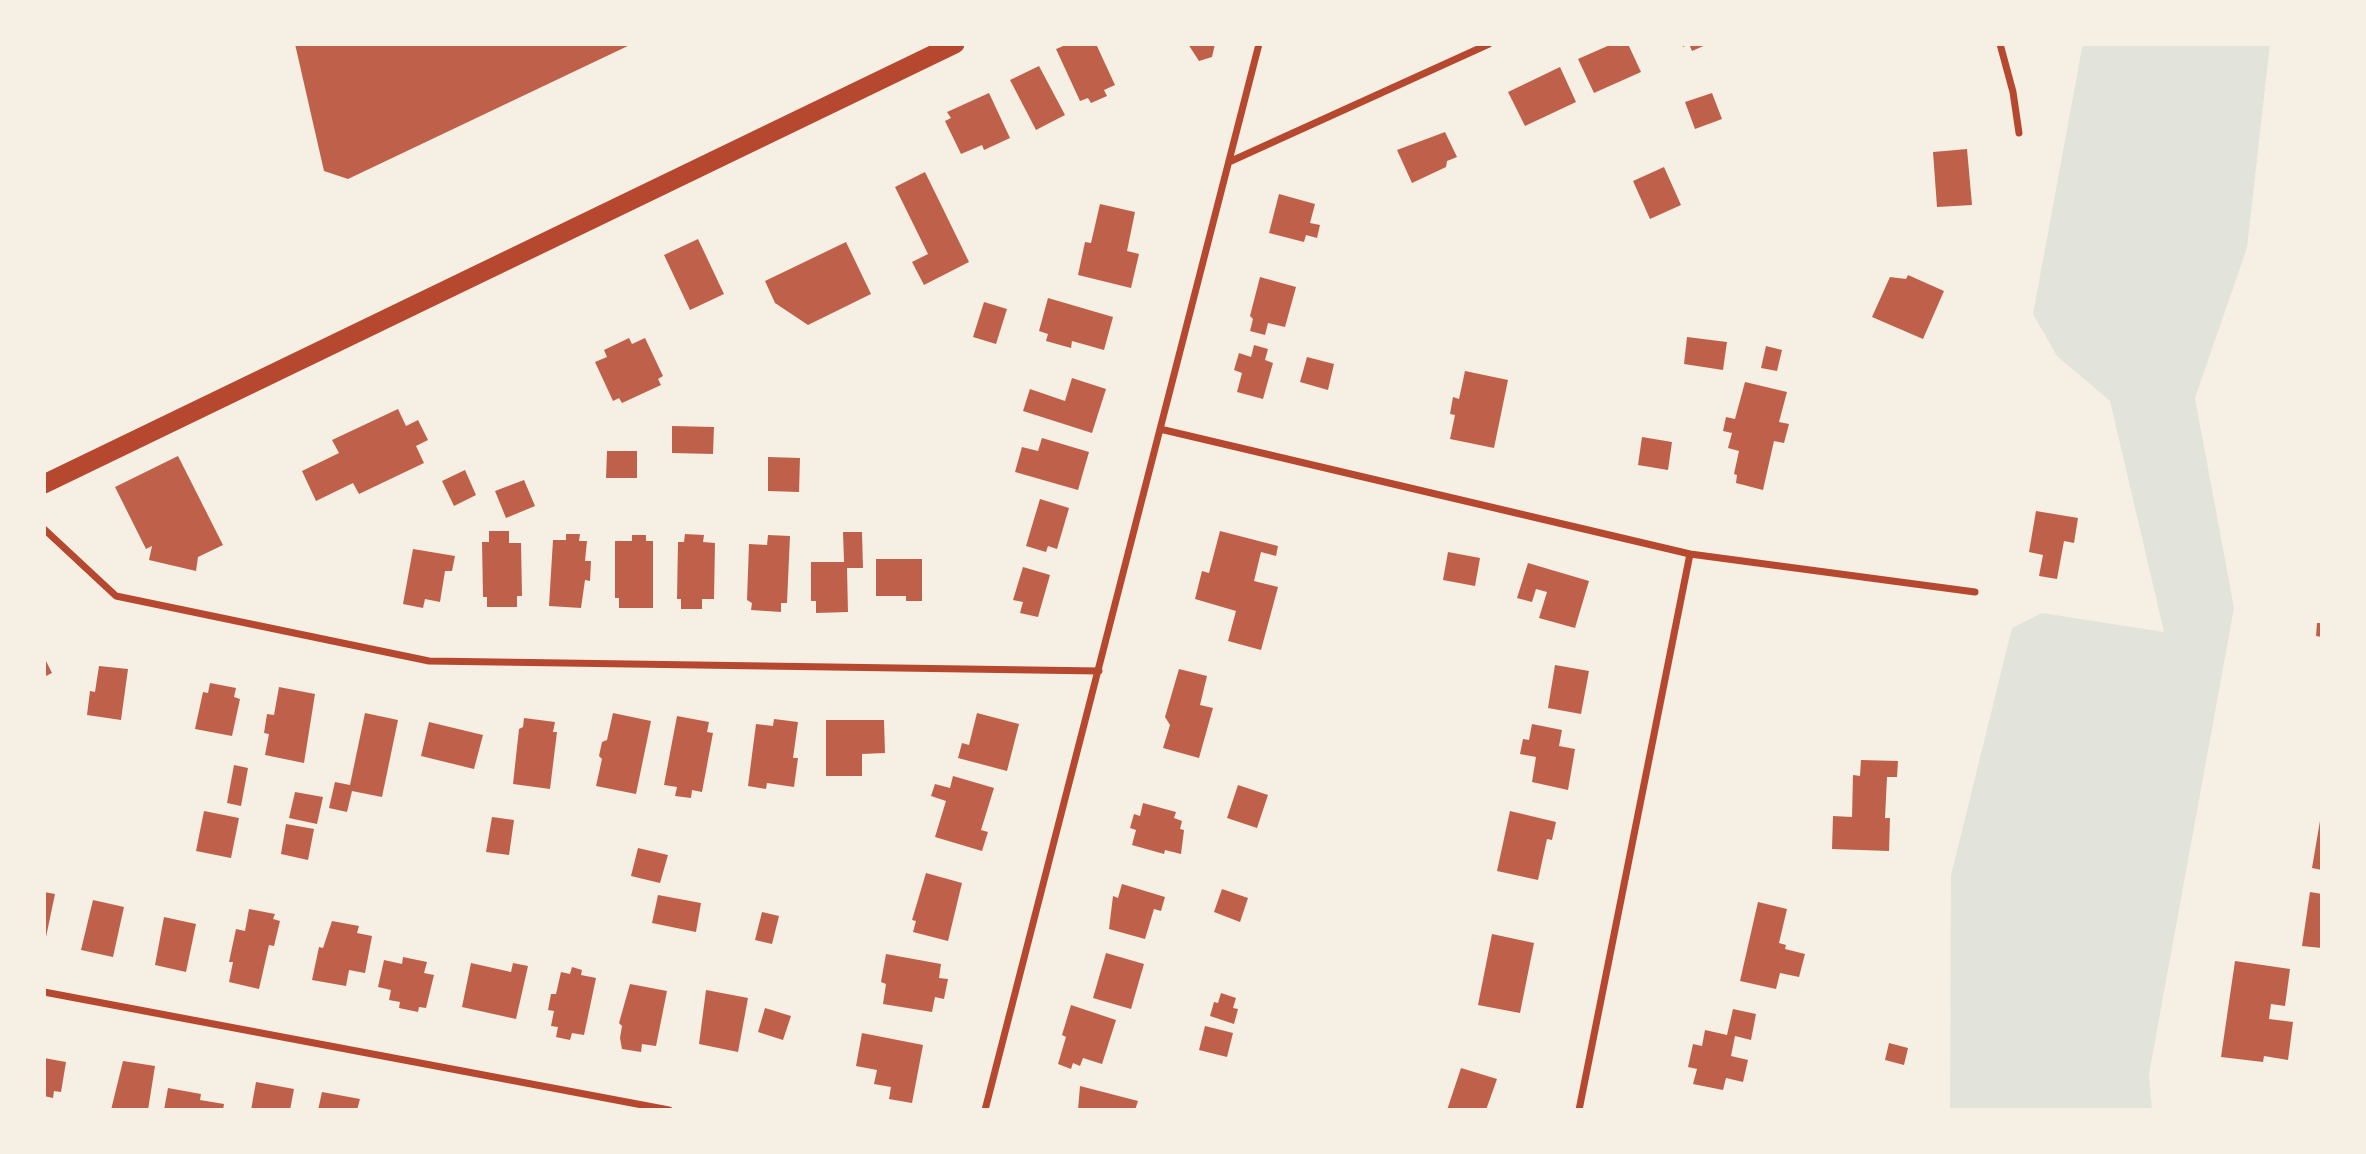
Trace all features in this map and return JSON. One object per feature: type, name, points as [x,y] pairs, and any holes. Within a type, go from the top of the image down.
[{"type":"highway","points":[[44,484],[955,44]]},
{"type":"street","points":[[985,1110],[1259,44]]},
{"type":"street","points":[[1229,162],[1489,44]]},
{"type":"street","points":[[2000,44],[2013,92],[2019,132]]},
{"type":"street","points":[[1160,429],[1690,554],[1975,592]]},
{"type":"street","points":[[44,528],[116,596],[429,661],[1099,671]]},
{"type":"street","points":[[1578,1110],[1690,554]]},
{"type":"street","points":[[44,992],[669,1110]]},
{"type":"shaded area","points":[[2085,44],[2270,44],[2247,248],[2195,398],[2234,608],[2149,1074],[2152,1110],[1950,1110],[1951,875],[2012,628],[2042,613],[2164,632],[2110,401],[2057,356],[2033,314],[2082,48]]},
{"type":"building","points":[[295,44],[632,44],[348,179],[324,171]]},
{"type":"building","points":[[1068,44],[1096,44],[1115,85],[1104,90],[1107,96],[1091,103],[1088,98],[1080,101],[1056,49]]},
{"type":"building","points":[[1188,44],[1215,44],[1212,57],[1199,61]]},
{"type":"building","points":[[1612,44],[1628,44],[1641,72],[1594,93],[1578,59]]},
{"type":"building","points":[[1689,44],[1708,44],[1692,51]]},
{"type":"building","points":[[1039,66],[1065,115],[1036,130],[1010,80]]},
{"type":"building","points":[[1560,67],[1576,102],[1525,126],[1508,92]]},
{"type":"building","points":[[989,93],[1010,138],[984,150],[982,145],[961,154],[945,121],[951,118],[947,112]]},
{"type":"building","points":[[1712,93],[1722,119],[1695,129],[1685,102]]},
{"type":"building","points":[[1445,132],[1457,157],[1447,161],[1446,167],[1412,183],[1397,150]]},
{"type":"building","points":[[1967,149],[1972,205],[1937,207],[1933,152]]},
{"type":"building","points":[[1664,167],[1681,205],[1650,219],[1633,181]]},
{"type":"building","points":[[925,172],[969,262],[924,285],[912,262],[928,254],[895,187]]},
{"type":"building","points":[[1279,194],[1315,204],[1310,223],[1320,225],[1317,238],[1306,235],[1304,242],[1269,233]]},
{"type":"building","points":[[1100,204],[1135,212],[1127,251],[1139,254],[1131,288],[1078,275],[1085,242],[1091,243]]},
{"type":"building","points":[[698,239],[724,294],[690,310],[664,255]]},
{"type":"building","points":[[846,242],[871,294],[808,325],[775,303],[765,281]]},
{"type":"building","points":[[1908,275],[1944,291],[1923,339],[1872,317],[1890,277],[1906,279]]},
{"type":"building","points":[[1260,277],[1296,287],[1285,327],[1268,323],[1265,335],[1250,331],[1253,319],[1250,316]]},
{"type":"building","points":[[1048,298],[1113,317],[1104,350],[1072,341],[1071,348],[1046,341],[1048,334],[1039,331]]},
{"type":"building","points":[[984,302],[1007,309],[996,344],[973,337]]},
{"type":"building","points":[[1687,337],[1727,342],[1723,370],[1684,364]]},
{"type":"building","points":[[629,338],[632,344],[645,338],[663,376],[658,379],[661,385],[622,403],[619,398],[613,401],[595,362],[607,357],[604,350]]},
{"type":"building","points":[[1254,345],[1268,349],[1265,360],[1273,363],[1263,399],[1237,392],[1242,373],[1234,370],[1239,353],[1251,357]]},
{"type":"building","points":[[1766,346],[1782,350],[1777,371],[1761,368]]},
{"type":"building","points":[[1307,357],[1334,364],[1328,390],[1300,382]]},
{"type":"building","points":[[1465,371],[1508,380],[1494,448],[1450,439],[1455,415],[1450,414],[1453,397],[1459,399]]},
{"type":"building","points":[[1072,378],[1106,389],[1092,433],[1023,411],[1030,389],[1065,401]]},
{"type":"building","points":[[1745,382],[1787,392],[1779,422],[1789,424],[1784,443],[1774,441],[1763,490],[1736,483],[1737,475],[1734,474],[1739,451],[1728,448],[1732,433],[1723,431],[1726,417],[1735,419]]},
{"type":"building","points":[[398,409],[406,426],[418,420],[428,440],[416,446],[424,463],[359,494],[353,483],[316,501],[302,471],[339,453],[332,440]]},
{"type":"building","points":[[672,426],[714,427],[713,454],[672,453]]},
{"type":"building","points":[[1642,437],[1672,442],[1668,470],[1638,465]]},
{"type":"building","points":[[1042,438],[1089,452],[1078,490],[1015,472],[1022,447],[1038,451]]},
{"type":"building","points":[[607,451],[637,451],[637,478],[606,478]]},
{"type":"building","points":[[178,456],[223,545],[198,557],[196,571],[149,560],[152,546],[146,549],[115,487]]},
{"type":"building","points":[[768,457],[800,458],[799,492],[768,491]]},
{"type":"building","points":[[465,470],[476,495],[454,506],[442,481]]},
{"type":"building","points":[[524,480],[535,506],[506,518],[495,491]]},
{"type":"building","points":[[1040,499],[1069,508],[1057,549],[1048,546],[1046,552],[1026,546]]},
{"type":"building","points":[[2036,511],[2078,518],[2074,543],[2064,541],[2057,579],[2039,576],[2043,555],[2029,552]]},
{"type":"building","points":[[489,531],[509,531],[509,543],[521,543],[522,596],[517,596],[517,607],[487,607],[487,597],[483,597],[482,542],[489,542]]},
{"type":"building","points":[[1220,531],[1278,546],[1276,556],[1261,552],[1254,581],[1278,587],[1261,650],[1228,641],[1236,611],[1195,599],[1202,571],[1209,573]]},
{"type":"building","points":[[843,532],[862,532],[863,568],[847,568],[848,612],[816,613],[816,601],[811,601],[811,562],[844,562]]},
{"type":"building","points":[[566,534],[580,534],[579,541],[587,541],[585,561],[591,561],[590,581],[585,580],[581,608],[549,606],[553,540],[566,540]]},
{"type":"building","points":[[685,534],[704,535],[703,542],[715,543],[714,599],[702,599],[702,609],[681,609],[681,599],[677,599],[678,542],[684,542]]},
{"type":"building","points":[[632,535],[646,535],[646,541],[653,541],[653,608],[619,608],[619,598],[615,598],[615,541],[632,541]]},
{"type":"building","points":[[768,535],[790,536],[787,603],[781,603],[781,612],[751,610],[752,603],[747,600],[749,544],[767,545]]},
{"type":"building","points":[[413,549],[455,556],[452,571],[445,571],[440,602],[425,599],[423,608],[403,604]]},
{"type":"building","points":[[1448,552],[1480,558],[1475,586],[1443,580]]},
{"type":"building","points":[[876,559],[922,559],[922,601],[906,601],[906,596],[876,596]]},
{"type":"building","points":[[1528,563],[1589,581],[1575,628],[1539,618],[1547,592],[1536,589],[1532,602],[1517,598]]},
{"type":"building","points":[[1023,567],[1050,575],[1038,617],[1020,613],[1023,602],[1013,600]]},
{"type":"building","points":[[2317,623],[2322,623],[2322,637],[2316,636]]},
{"type":"building","points":[[44,657],[52,673],[44,677]]},
{"type":"building","points":[[1555,665],[1589,671],[1581,714],[1548,708]]},
{"type":"building","points":[[99,666],[128,669],[121,720],[87,715],[90,691],[95,692]]},
{"type":"building","points":[[1179,669],[1207,676],[1200,705],[1213,708],[1199,758],[1163,748],[1170,725],[1165,717]]},
{"type":"building","points":[[210,683],[236,688],[234,697],[240,699],[232,736],[195,729],[203,692],[208,693]]},
{"type":"building","points":[[279,687],[315,694],[304,763],[265,755],[269,734],[264,733],[267,714],[274,715]]},
{"type":"building","points":[[365,713],[398,720],[382,797],[352,791],[347,812],[329,808],[335,782],[350,785]]},
{"type":"building","points":[[613,713],[651,721],[636,794],[596,786],[602,759],[599,756],[602,742],[607,740]]},
{"type":"building","points":[[977,713],[1019,724],[1007,771],[958,758],[962,743],[969,745]]},
{"type":"building","points":[[677,716],[709,722],[707,732],[713,733],[702,792],[692,790],[691,798],[675,796],[677,787],[664,785]]},
{"type":"building","points":[[524,718],[555,722],[553,732],[557,732],[550,789],[513,784],[519,729],[523,727]]},
{"type":"building","points":[[774,719],[798,722],[793,758],[798,758],[794,787],[767,783],[766,789],[748,786],[756,724],[773,726]]},
{"type":"building","points":[[826,720],[884,720],[885,753],[862,754],[862,776],[826,776]]},
{"type":"building","points":[[429,722],[483,735],[474,769],[421,756]]},
{"type":"building","points":[[1532,724],[1562,730],[1559,746],[1575,749],[1568,790],[1532,782],[1536,757],[1520,754],[1523,739],[1529,740]]},
{"type":"building","points":[[1861,760],[1898,761],[1897,777],[1887,777],[1885,818],[1890,818],[1889,851],[1832,849],[1833,816],[1852,817],[1853,775],[1860,776]]},
{"type":"building","points":[[234,765],[248,768],[241,806],[227,803]]},
{"type":"building","points":[[953,776],[994,788],[981,830],[988,832],[982,851],[935,837],[946,801],[931,796],[935,784],[950,788]]},
{"type":"building","points":[[1238,785],[1268,795],[1257,828],[1227,818]]},
{"type":"building","points":[[295,792],[323,797],[317,824],[289,818]]},
{"type":"building","points":[[1143,803],[1176,812],[1174,818],[1182,821],[1180,829],[1184,830],[1181,854],[1165,850],[1164,854],[1132,845],[1136,830],[1130,828],[1134,814],[1140,816]]},
{"type":"building","points":[[204,811],[239,818],[231,858],[196,851]]},
{"type":"building","points":[[1510,811],[1556,822],[1552,840],[1547,839],[1538,880],[1497,871]]},
{"type":"building","points":[[2322,815],[2322,870],[2312,868]]},
{"type":"building","points":[[492,817],[514,820],[509,855],[486,852]]},
{"type":"building","points":[[286,824],[314,829],[308,860],[281,854]]},
{"type":"building","points":[[638,848],[668,855],[660,883],[631,876]]},
{"type":"building","points":[[926,873],[962,883],[948,941],[913,932],[916,921],[912,920]]},
{"type":"building","points":[[1122,884],[1165,897],[1161,911],[1154,909],[1145,939],[1109,929],[1113,896],[1118,898]]},
{"type":"building","points":[[1222,889],[1248,898],[1240,922],[1214,912]]},
{"type":"building","points":[[44,892],[55,894],[46,937],[44,936]]},
{"type":"building","points":[[2310,892],[2322,894],[2322,948],[2302,946]]},
{"type":"building","points":[[658,895],[701,903],[696,932],[652,923]]},
{"type":"building","points":[[93,900],[124,907],[113,957],[81,950]]},
{"type":"building","points":[[1758,902],[1787,909],[1779,943],[1786,945],[1785,949],[1805,954],[1799,977],[1780,973],[1776,989],[1740,981]]},
{"type":"building","points":[[249,909],[275,914],[273,919],[280,921],[274,946],[269,945],[259,989],[229,982],[233,962],[229,962],[236,929],[245,931]]},
{"type":"building","points":[[762,912],[779,916],[772,944],[755,940]]},
{"type":"building","points":[[164,917],[196,924],[186,972],[155,965]]},
{"type":"building","points":[[332,921],[359,926],[357,933],[372,936],[365,973],[349,970],[346,986],[312,980],[319,947],[323,948]]},
{"type":"building","points":[[1492,934],[1534,943],[1520,1013],[1478,1005]]},
{"type":"building","points":[[1106,953],[1144,964],[1131,1009],[1093,998]]},
{"type":"building","points":[[886,954],[941,964],[939,978],[948,979],[944,999],[935,997],[932,1012],[883,1004],[886,984],[881,982]]},
{"type":"building","points":[[403,957],[427,962],[424,973],[434,975],[426,1008],[419,1007],[418,1012],[399,1008],[400,1002],[389,1000],[391,990],[378,987],[384,960],[402,964]]},
{"type":"building","points":[[2235,961],[2290,969],[2285,1006],[2271,1004],[2269,1019],[2293,1022],[2288,1060],[2264,1056],[2263,1062],[2221,1057]]},
{"type":"building","points":[[471,963],[511,972],[513,963],[528,966],[516,1019],[462,1007]]},
{"type":"building","points":[[572,967],[582,970],[581,975],[596,978],[584,1035],[572,1033],[570,1040],[556,1037],[558,1027],[551,1026],[554,1011],[548,1010],[551,994],[556,994],[561,972],[570,974]]},
{"type":"building","points":[[630,984],[667,991],[656,1046],[642,1044],[641,1052],[622,1049],[620,1038],[622,1026],[619,1023]]},
{"type":"building","points":[[706,990],[748,998],[738,1052],[699,1044]]},
{"type":"building","points":[[1221,993],[1236,998],[1233,1008],[1238,1009],[1234,1024],[1210,1016],[1214,1002],[1218,1003]]},
{"type":"building","points":[[1071,1005],[1116,1020],[1102,1064],[1083,1058],[1080,1066],[1073,1063],[1071,1069],[1058,1064],[1066,1037],[1062,1035]]},
{"type":"building","points":[[765,1008],[791,1016],[783,1040],[758,1032]]},
{"type":"building","points":[[1733,1009],[1756,1014],[1751,1040],[1735,1036],[1731,1056],[1748,1060],[1743,1082],[1726,1078],[1723,1090],[1693,1084],[1697,1069],[1688,1067],[1693,1044],[1702,1046],[1705,1030],[1727,1035]]},
{"type":"building","points":[[1205,1026],[1233,1033],[1227,1057],[1199,1050]]},
{"type":"building","points":[[862,1033],[923,1045],[912,1103],[889,1099],[891,1087],[874,1084],[877,1070],[856,1066]]},
{"type":"building","points":[[1889,1043],[1908,1048],[1904,1065],[1885,1060]]},
{"type":"building","points":[[44,1058],[66,1062],[61,1092],[54,1091],[53,1098],[44,1096]]},
{"type":"building","points":[[123,1061],[155,1066],[148,1110],[111,1110]]},
{"type":"building","points":[[1461,1068],[1497,1079],[1486,1110],[1447,1110]]},
{"type":"building","points":[[256,1082],[294,1089],[290,1110],[251,1110]]},
{"type":"building","points":[[1080,1086],[1138,1101],[1135,1110],[1078,1110]]},
{"type":"building","points":[[168,1088],[201,1094],[200,1100],[224,1104],[223,1110],[164,1110]]},
{"type":"building","points":[[322,1092],[360,1099],[357,1110],[318,1110]]}]
